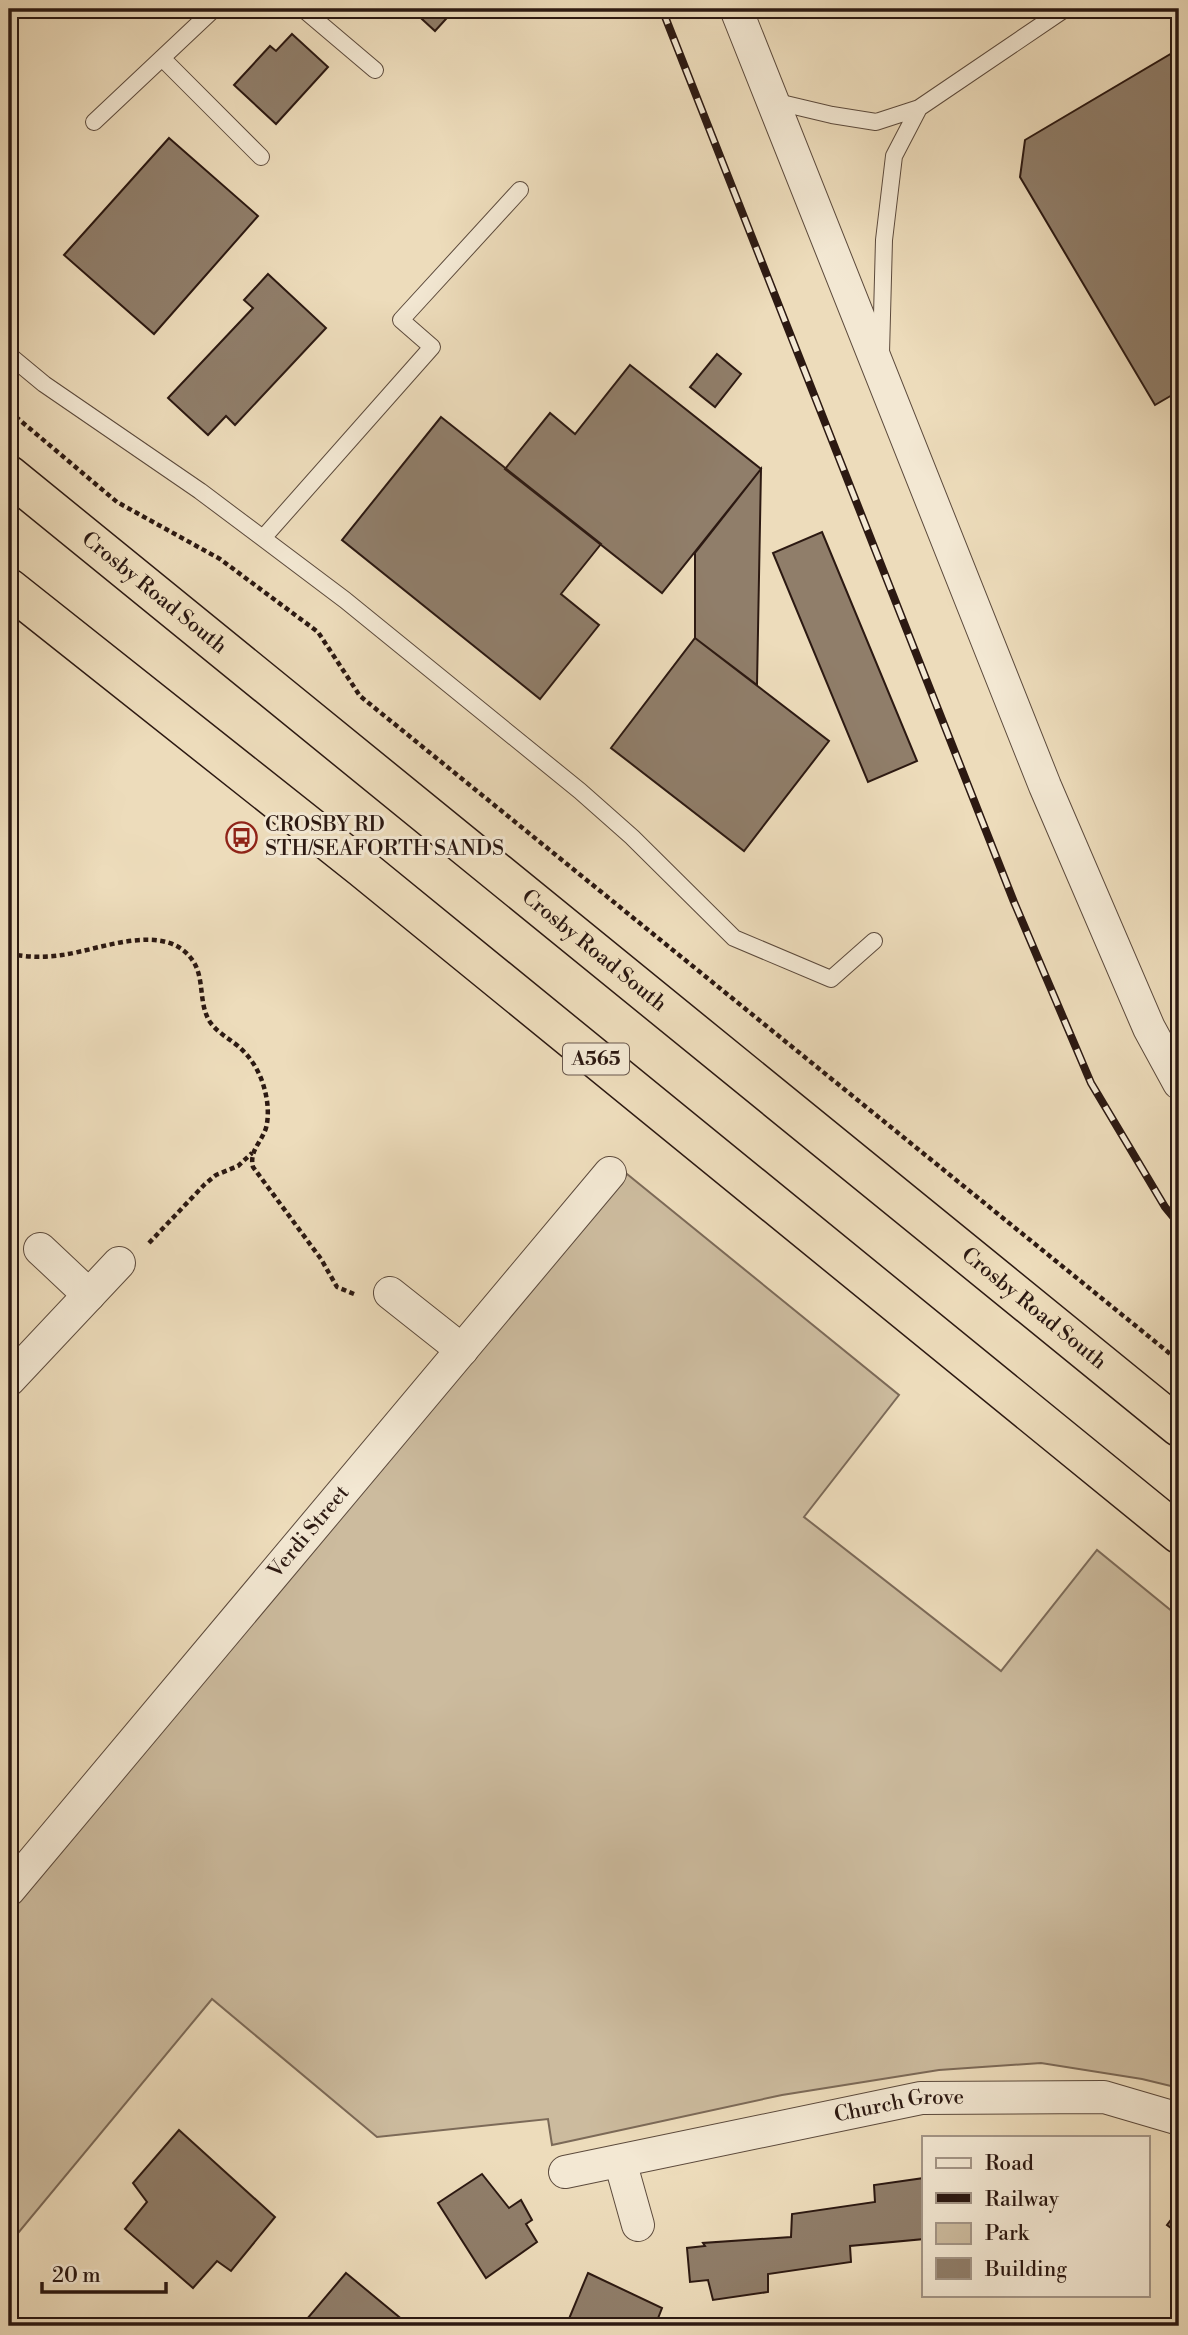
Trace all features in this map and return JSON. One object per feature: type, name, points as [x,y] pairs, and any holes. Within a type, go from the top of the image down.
[{"type":"highway","name":"Crosby Road South","points":[[9,475],[1179,1427]]},
{"type":"highway","name":"A565","points":[[9,588],[373,877],[1179,1534]]},
{"type":"street","points":[[736,9],[1045,786],[1149,1028],[1175,1064]]},
{"type":"street","name":"Verdi Street","points":[[9,1890],[610,1173]]},
{"type":"street","points":[[40,1249],[89,1296]]},
{"type":"street","points":[[9,1380],[119,1263]]},
{"type":"street","points":[[390,1293],[462,1350]]},
{"type":"street","name":"Church Grove","points":[[565,2172],[922,2098],[1104,2097],[1179,2119]]},
{"type":"street","points":[[620,2161],[638,2225]]},
{"type":"lane","points":[[94,122],[214,9]]},
{"type":"lane","points":[[303,9],[375,70]]},
{"type":"lane","points":[[773,101],[876,122],[919,108],[1065,9]]},
{"type":"lane","points":[[162,58],[261,157]]},
{"type":"lane","points":[[881,372],[884,240],[894,156],[919,108]]},
{"type":"lane","points":[[263,538],[432,347],[401,320],[520,190]]},
{"type":"lane","points":[[9,355],[44,384],[200,491],[345,600],[580,791],[632,837],[734,938],[831,979],[874,941]]},
{"type":"path","points":[[9,411],[117,502],[219,559],[318,632],[360,696],[1179,1361]]},
{"type":"path","points":[[9,954],[38,958],[59,956],[145,939],[176,946],[195,963],[200,975],[203,1003],[211,1024],[249,1057],[259,1072],[267,1100],[266,1127],[252,1153],[238,1166],[216,1175],[205,1184],[139,1253],[119,1263]]},
{"type":"path","points":[[252,1153],[253,1167],[321,1259],[337,1287],[356,1294],[390,1293]]},
{"type":"path","points":[[238,1166],[253,1167]]},
{"type":"green space","points":[[627,1174],[899,1395],[804,1517],[1001,1671],[1097,1550],[1179,1617],[1179,2088],[1142,2079],[1041,2063],[939,2070],[782,2095],[552,2145],[548,2119],[377,2137],[212,1999],[9,2244],[9,1902]]},
{"type":"building","points":[[411,9],[455,9],[435,31]]},
{"type":"building","points":[[292,34],[328,67],[276,124],[234,85],[270,46],[276,51]]},
{"type":"building","points":[[1179,49],[1179,391],[1155,405],[1020,177],[1025,140]]},
{"type":"building","points":[[169,138],[258,216],[154,334],[64,255]]},
{"type":"building","points":[[268,274],[326,328],[235,425],[226,416],[208,435],[168,398],[253,308],[244,300]]},
{"type":"building","points":[[717,354],[741,374],[715,407],[690,387]]},
{"type":"building","points":[[630,365],[761,469],[662,593],[505,469],[550,413],[575,434]]},
{"type":"building","points":[[441,417],[601,544],[561,594],[599,625],[540,699],[342,540]]},
{"type":"building","points":[[761,469],[757,685],[695,638],[695,553]]},
{"type":"building","points":[[822,532],[917,761],[868,782],[773,553]]},
{"type":"building","points":[[695,638],[829,741],[744,851],[611,748]]},
{"type":"building","points":[[179,2130],[275,2217],[231,2271],[217,2261],[193,2288],[125,2229],[147,2202],[133,2183]]},
{"type":"building","points":[[482,2174],[509,2208],[521,2200],[532,2220],[526,2224],[537,2242],[486,2278],[438,2203]]},
{"type":"building","points":[[922,2178],[922,2239],[850,2246],[851,2262],[768,2274],[768,2292],[713,2300],[708,2280],[690,2282],[687,2248],[705,2246],[703,2243],[791,2237],[792,2214],[875,2202],[874,2185]]},
{"type":"building","points":[[1179,2209],[1179,2234],[1167,2225]]},
{"type":"building","points":[[346,2273],[410,2326],[301,2326]]},
{"type":"building","points":[[588,2273],[662,2308],[655,2326],[566,2326]]},
{"type":"railway","points":[[662,9],[1014,902],[1091,1083],[1165,1207],[1179,1224]]},
{"type":"place","name":"CROSBY RD STH/SEAFORTH SANDS","points":[[242,837]]}]
